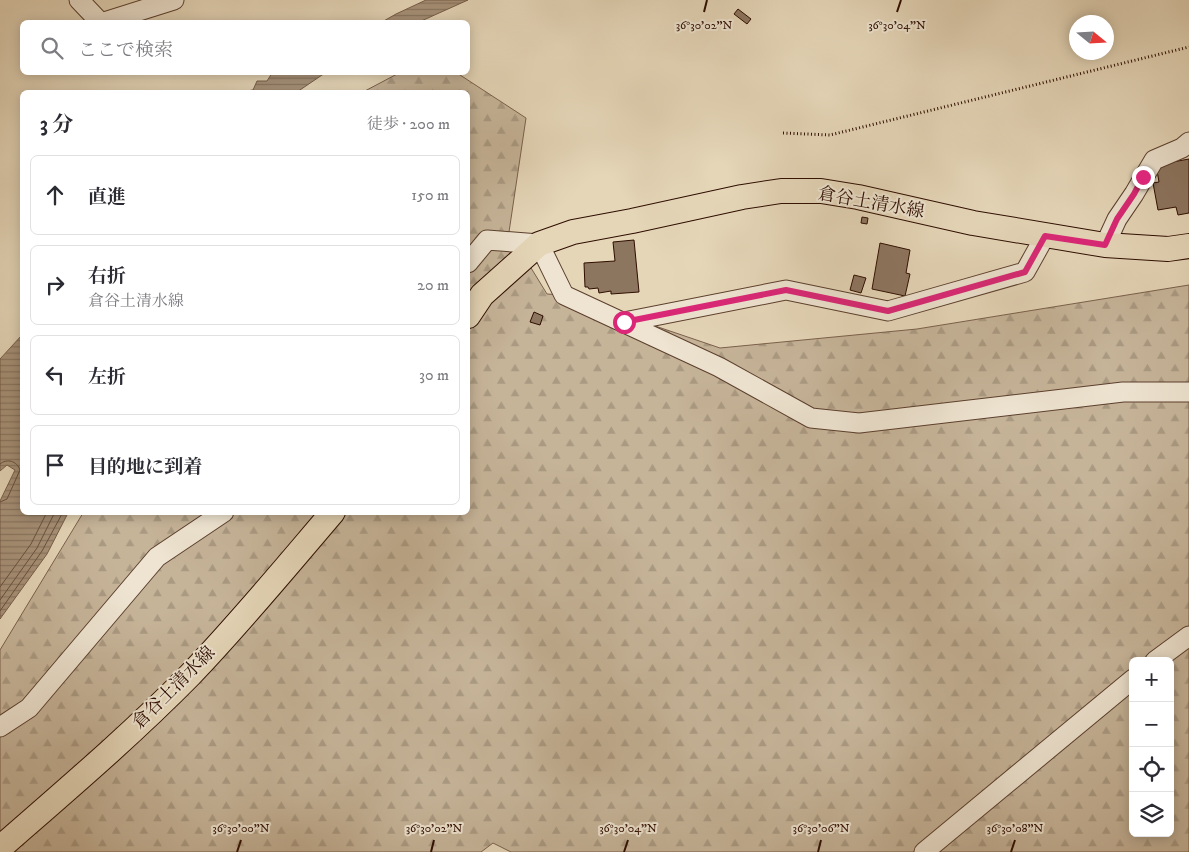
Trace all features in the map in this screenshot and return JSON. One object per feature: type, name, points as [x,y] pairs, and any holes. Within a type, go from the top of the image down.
[{"type":"main road","name":"倉谷土清水線","points":[[470,313],[482,295],[539,244],[573,232],[742,197],[781,191],[821,191],[973,223],[1105,245],[1168,249],[1189,246]]},
{"type":"main road","name":"倉谷土清水線","points":[[0,848],[101,760],[190,675],[255,603],[329,515]]},
{"type":"street","points":[[79,0],[98,20]]},
{"type":"street","points":[[110,20],[174,0]]},
{"type":"street","points":[[1105,245],[1117,219],[1154,160],[1182,148],[1189,142]]},
{"type":"street","points":[[624,322],[786,290],[888,311],[1025,272],[1045,236]]},
{"type":"street","points":[[470,261],[487,240],[539,244],[564,295],[719,367],[811,418],[859,423],[1123,392],[1189,392]]},
{"type":"street","points":[[0,727],[29,708],[157,557],[220,515]]},
{"type":"street","points":[[1160,657],[1189,636]]},
{"type":"street","points":[[924,852],[1129,682]]},
{"type":"path","points":[[783,133],[830,135],[1189,47]]},
{"type":"green space","points":[[395,75],[460,75],[526,118],[509,232],[547,294],[564,295],[720,348],[917,329],[1189,285],[1189,852],[511,852],[493,843],[481,852],[0,852],[0,650],[82,515],[470,515],[470,90],[367,90]]},
{"type":"water","points":[[426,0],[468,0],[423,20],[386,20]]},
{"type":"water","points":[[271,75],[322,75],[300,90],[253,90],[257,81],[267,81]]},
{"type":"water","points":[[20,337],[20,515],[67,515],[47,554],[0,619],[0,501],[15,470],[7,465],[0,471],[0,359]]},
{"type":"building","points":[[738,9],[751,19],[747,24],[734,14]]},
{"type":"building","points":[[1189,159],[1189,213],[1178,215],[1176,207],[1158,210],[1153,183],[1159,182],[1156,165]]},
{"type":"building","points":[[862,217],[868,218],[867,224],[861,223]]},
{"type":"building","points":[[634,240],[639,292],[611,294],[611,291],[599,293],[598,288],[589,289],[585,287],[584,263],[615,261],[613,242]]},
{"type":"building","points":[[880,243],[910,250],[906,273],[910,274],[905,296],[872,289]]},
{"type":"building","points":[[854,275],[866,278],[861,293],[850,290]]},
{"type":"building","points":[[534,312],[543,316],[540,325],[530,322]]},
{"type":"route","points":[[624,322],[786,290],[888,311],[1025,272],[1045,236],[1105,245],[1117,219],[1143,177]]}]
